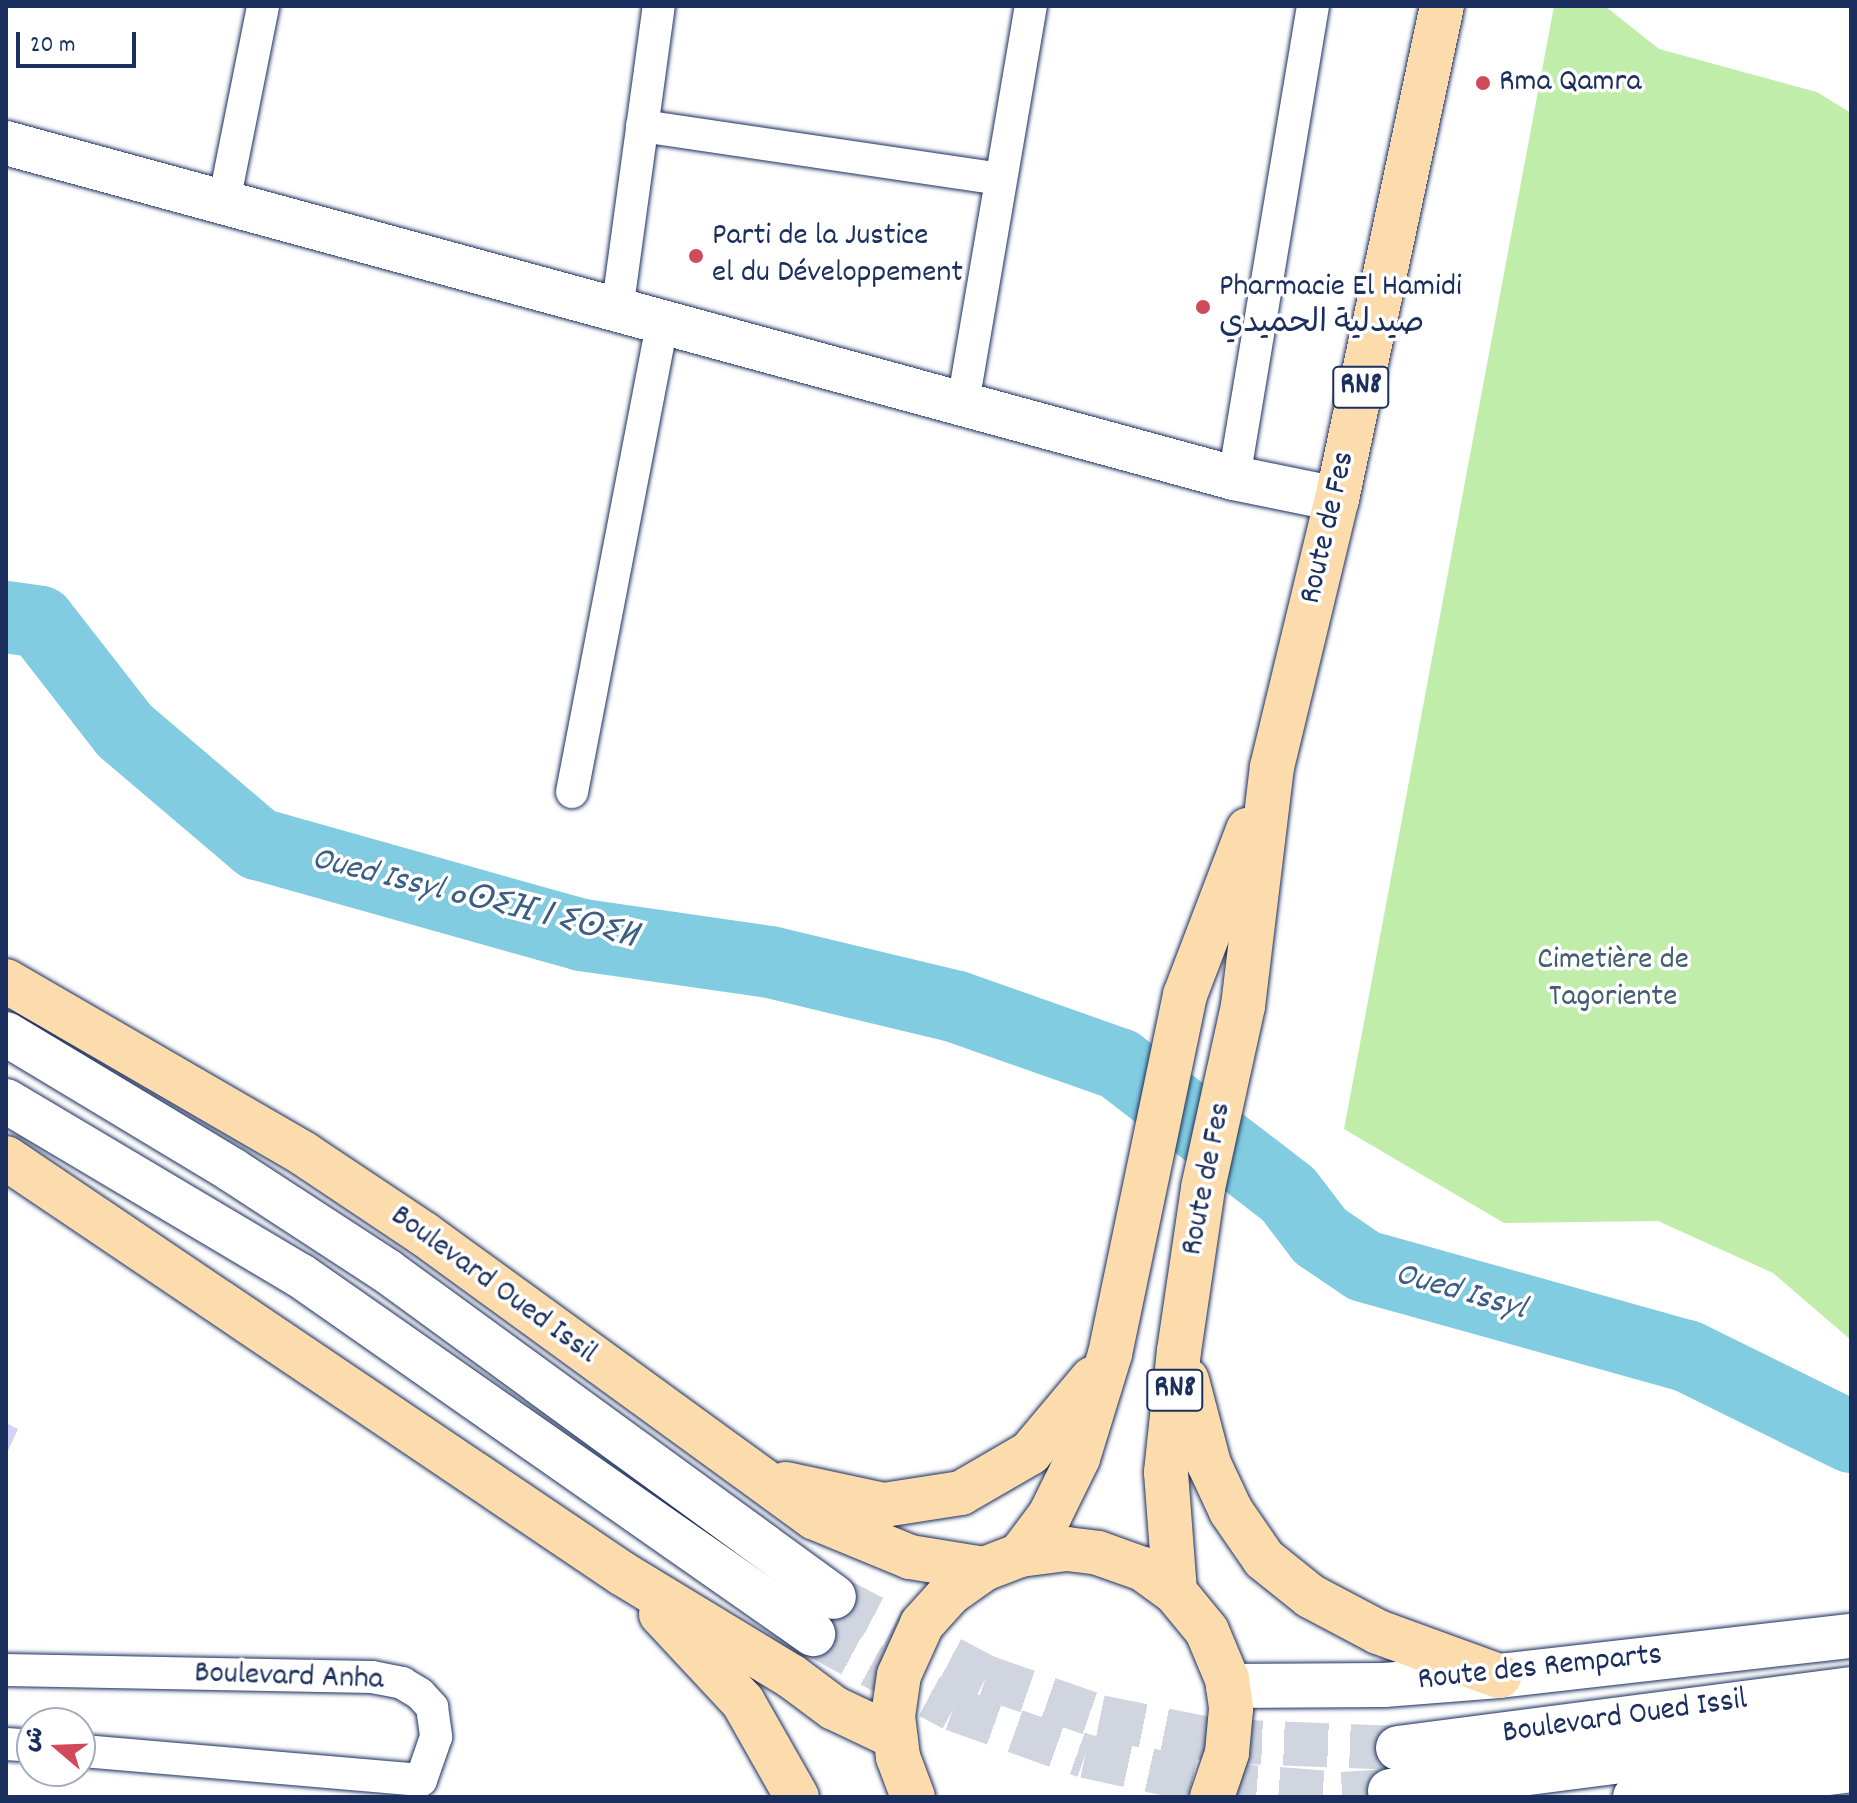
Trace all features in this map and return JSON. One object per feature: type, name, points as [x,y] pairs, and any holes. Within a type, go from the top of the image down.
[{"type":"main road","name":"Route de Fes","points":[[1175,1592],[1166,1472],[1179,1351],[1203,1188],[1243,1006],[1272,767],[1337,499],[1442,6]]},
{"type":"main road","points":[[6,143],[1234,478],[1337,499]]},
{"type":"main road","name":"Route de Fes","points":[[1002,1562],[1050,1515],[1078,1458],[1110,1354],[1185,995],[1272,767]]},
{"type":"main road","name":"Boulevard Oued Issil","points":[[6,981],[304,1154],[424,1234],[815,1518],[910,1557],[1002,1562]]},
{"type":"main road","name":"Boulevard Oued Issil","points":[[6,1034],[232,1170],[387,1271],[824,1615],[301,1276],[65,1131],[6,1101]]},
{"type":"main road","points":[[6,1158],[623,1574],[834,1708],[895,1737]]},
{"type":"main road","points":[[1179,1351],[1209,1464],[1231,1511],[1264,1559],[1310,1596],[1378,1632],[1499,1676]]},
{"type":"main road","points":[[756,1477],[884,1505],[961,1493],[1030,1453],[1110,1354]]},
{"type":"main road","points":[[1002,1562],[1059,1550],[1098,1553],[1143,1569],[1175,1592],[1207,1631],[1228,1686],[1230,1739],[1212,1797]]},
{"type":"main road","name":"RN8","points":[[912,1796],[895,1737],[897,1689],[912,1642],[940,1603],[1002,1562]]},
{"type":"main road","points":[[623,1574],[743,1702],[797,1797]]},
{"type":"main road","name":"Route des Remparts","points":[[1228,1686],[1384,1685],[1499,1676],[1851,1636]]},
{"type":"main road","name":"Boulevard Oued Issil","points":[[1398,1748],[1851,1689]]},
{"type":"main road","name":"Boulevard Oued Issil","points":[[1390,1791],[1851,1731]]},
{"type":"main road","points":[[1635,1797],[1851,1770]]},
{"type":"street","points":[[224,202],[263,6]]},
{"type":"street","points":[[617,311],[659,6]]},
{"type":"street","points":[[963,403],[1031,6]]},
{"type":"street","points":[[1234,478],[1313,6]]},
{"type":"street","points":[[642,126],[999,179]]},
{"type":"street","points":[[572,792],[662,323]]},
{"type":"street","name":"Boulevard Anha","points":[[6,1670],[372,1677],[402,1683],[420,1694],[432,1707],[436,1737],[421,1780],[96,1752]]},
{"type":"green space","name":"Cimetière de Tagoriente","points":[[1554,6],[1605,6],[1659,49],[1817,92],[1851,113],[1851,1340],[1773,1273],[1658,1221],[1504,1223],[1344,1129]]},
{"type":"building","points":[[6,1423],[18,1429],[6,1455]]},
{"type":"waterway","name":"Oued Issyl ⴰⵙⵉⴼ ⵏ ⵉⵙⵉⵍ","points":[[6,617],[40,622],[125,731],[258,844],[582,935],[770,962],[957,1007],[1119,1064],[1288,1194],[1320,1236],[1364,1266],[1687,1356],[1851,1437]]},
{"type":"tunnel","points":[[834,1597],[986,1677],[1100,1717],[1218,1741],[1398,1748]]},
{"type":"tunnel","points":[[813,1634],[953,1709],[1085,1756],[1213,1784],[1342,1794],[1390,1791]]},
{"type":"place","name":"Rma Qamra","points":[[1483,83]]},
{"type":"place","name":"Parti de la Justice el du Développement","points":[[696,256]]},
{"type":"place","name":"Pharmacie El Hamidi صيدلية الحميدي","points":[[1203,307]]},
{"type":"water label","name":"Oued Issyl","points":[[1460,1293]]}]
